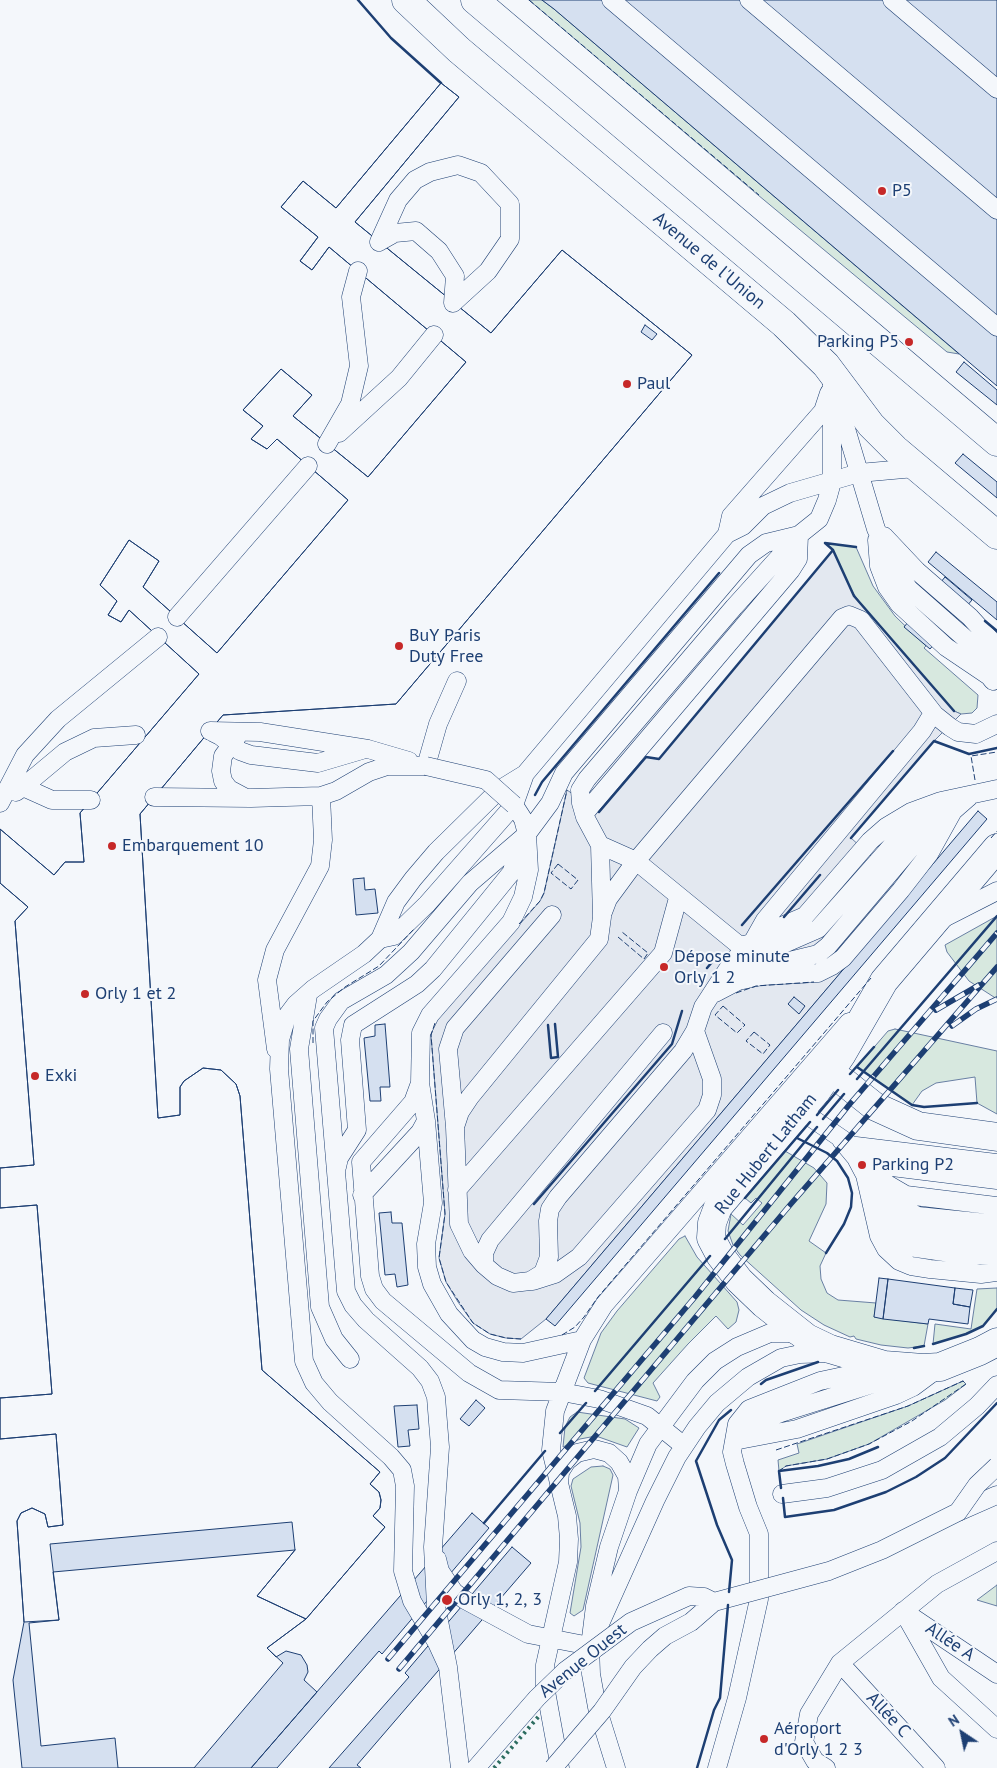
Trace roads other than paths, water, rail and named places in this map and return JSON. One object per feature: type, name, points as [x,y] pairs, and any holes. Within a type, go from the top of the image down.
[{"type":"street","name":"Avenue de l'Union","points":[[406,0],[459,50],[784,324],[871,425],[915,468],[997,535]]},
{"type":"street","points":[[475,0],[997,442]]},
{"type":"street","name":"Rue Hubert Latham","points":[[997,848],[884,981],[842,1054],[816,1092],[718,1207],[712,1222],[711,1238],[720,1255],[739,1280],[784,1322],[807,1338],[856,1366],[921,1367],[980,1351],[997,1342]]},
{"type":"street","points":[[844,1082],[874,1106],[912,1123],[997,1137]]},
{"type":"lane","points":[[611,0],[997,327]]},
{"type":"lane","points":[[749,0],[997,210]]},
{"type":"lane","points":[[892,0],[997,89]]},
{"type":"lane","points":[[458,165],[481,172],[510,204],[510,240],[488,271],[453,303],[454,276],[439,251],[416,231],[395,233],[379,242],[398,200],[415,180],[430,172],[458,165]]},
{"type":"lane","points":[[358,270],[351,297],[359,366],[350,404],[327,444],[399,378],[434,335]]},
{"type":"lane","points":[[829,375],[876,529],[898,573],[910,589],[976,648],[997,675]]},
{"type":"lane","points":[[455,1127],[460,1112],[470,1097],[599,939],[602,917],[600,845],[584,814],[580,790],[587,779],[734,607],[799,535],[818,518],[827,500],[832,482],[829,375]]},
{"type":"lane","points":[[727,534],[731,516],[822,411],[829,375]]},
{"type":"lane","points":[[177,617],[308,466]]},
{"type":"lane","points":[[279,1069],[280,1040],[287,1016],[296,1004],[329,977],[364,954],[380,939],[396,902],[436,852],[499,790],[525,774],[727,534],[743,526],[763,506],[777,498],[859,473],[915,468]]},
{"type":"lane","points":[[876,529],[917,571],[970,617],[990,639],[997,652]]},
{"type":"lane","points":[[876,529],[879,566],[887,586],[899,604],[946,647],[988,676],[997,687]]},
{"type":"lane","points":[[337,1170],[339,1158],[357,1130],[350,1040],[353,1025],[417,984],[433,969],[511,873],[527,834],[550,802],[564,773],[749,555],[766,543],[799,535]]},
{"type":"lane","points":[[602,917],[608,899],[636,861],[842,618],[849,615],[861,620],[934,713],[958,732],[967,734],[985,732],[997,724]]},
{"type":"lane","points":[[0,803],[25,755],[58,719],[158,637]]},
{"type":"lane","points":[[426,766],[438,724],[457,681]]},
{"type":"lane","points":[[600,845],[636,861],[678,898],[740,946],[752,943],[765,920],[922,731],[934,713]]},
{"type":"lane","points":[[368,748],[318,763],[251,755],[210,731],[248,731],[368,748],[426,766],[486,780],[514,805],[522,819],[527,834],[529,870],[523,897],[511,922],[430,1015],[421,1033],[420,1083],[426,1121],[432,1203],[426,1244],[427,1268],[432,1284],[449,1314],[473,1340],[485,1347],[503,1352],[524,1353],[582,1340]]},
{"type":"lane","points":[[248,731],[238,736],[230,744],[223,756],[221,770],[223,781],[238,796],[251,798]]},
{"type":"lane","points":[[0,803],[65,752],[94,738],[136,734]]},
{"type":"lane","points":[[154,797],[251,798],[321,796],[336,791],[369,772],[387,766],[426,766]]},
{"type":"lane","points":[[380,939],[394,936],[416,915],[514,805],[525,774]]},
{"type":"lane","points":[[22,787],[52,800],[91,800]]},
{"type":"lane","points":[[714,993],[742,967],[763,953],[818,929],[903,833],[930,813],[970,797],[997,789]]},
{"type":"lane","points":[[321,796],[323,840],[320,866],[276,950],[267,980],[279,1069],[304,1361],[314,1383],[330,1402],[391,1457],[402,1470],[406,1486],[403,1571],[412,1601],[437,1642],[448,1667]]},
{"type":"lane","points":[[530,1281],[543,1273],[549,1257],[548,1221],[550,1209],[558,1197],[683,1051],[695,1031],[703,1007],[733,962],[752,943],[777,928],[805,916],[870,841],[886,827],[911,812],[941,801],[970,797]]},
{"type":"lane","points":[[714,993],[738,981],[762,976],[818,973],[843,958],[930,854],[953,811],[970,797]]},
{"type":"lane","points":[[460,1768],[448,1667],[436,1606],[434,1547],[440,1447],[436,1397],[430,1381],[420,1368],[366,1320],[353,1305],[346,1291],[324,1028],[328,1018],[341,1001],[386,975],[410,952],[470,883],[527,834]]},
{"type":"lane","points":[[930,928],[951,914],[997,891]]},
{"type":"lane","points":[[457,1190],[663,953],[678,898]]},
{"type":"lane","points":[[552,916],[455,1028],[450,1038],[448,1049],[455,1127],[459,1224],[472,1251],[497,1276],[513,1283],[530,1281],[555,1274],[579,1257],[707,1110],[712,1095],[712,1078],[695,1031]]},
{"type":"lane","points":[[560,1768],[545,1686],[545,1665],[568,1562],[569,1539],[566,1516],[551,1450],[555,1412],[582,1340],[604,1305],[884,981]]},
{"type":"lane","points":[[308,995],[299,1049],[320,1307],[334,1339],[350,1359]]},
{"type":"lane","points":[[484,1265],[484,1253],[490,1240],[663,1033]]},
{"type":"lane","points":[[420,1083],[413,1102],[361,1162],[362,1195],[370,1276],[374,1289],[383,1300],[469,1373],[500,1390],[562,1392],[599,1399],[647,1416],[684,1446]]},
{"type":"lane","points":[[813,1119],[874,1161],[890,1167],[997,1180]]},
{"type":"lane","points":[[362,1195],[420,1132],[426,1121]]},
{"type":"lane","points":[[841,1140],[892,1204],[902,1211],[918,1216],[987,1223],[997,1222]]},
{"type":"lane","points":[[841,1140],[874,1149],[997,1163]]},
{"type":"lane","points":[[841,1140],[882,1181],[906,1196],[997,1206]]},
{"type":"lane","points":[[856,1158],[865,1175],[880,1222],[890,1237],[902,1246],[965,1255],[997,1256]]},
{"type":"lane","points":[[870,1190],[890,1221],[901,1228],[916,1232],[986,1240],[997,1239]]},
{"type":"lane","points":[[870,1190],[879,1236],[886,1249],[898,1261],[911,1266],[930,1269],[981,1274],[997,1272]]},
{"type":"lane","points":[[616,1768],[597,1707],[591,1674],[590,1646],[595,1606],[609,1547],[628,1491],[648,1444],[695,1381],[715,1361],[737,1347],[770,1333],[790,1334],[807,1338]]},
{"type":"lane","points":[[590,1646],[655,1501],[684,1446],[717,1403],[748,1377],[781,1358],[828,1353],[856,1366]]},
{"type":"lane","points":[[717,1768],[737,1698],[759,1599],[759,1534],[748,1507],[732,1452],[735,1433],[749,1409],[856,1366]]},
{"type":"lane","points":[[735,1433],[797,1429],[896,1395],[913,1387],[921,1367]]},
{"type":"lane","points":[[782,1494],[826,1488],[855,1481],[882,1470],[940,1437],[977,1406],[997,1385]]},
{"type":"lane","points":[[559,1488],[560,1472],[567,1461],[577,1453],[594,1449],[609,1453],[619,1462],[627,1476],[628,1491]]},
{"type":"lane","name":"Avenue Ouest","points":[[958,1512],[977,1485],[997,1466]]},
{"type":"lane","name":"Avenue Ouest","points":[[553,1768],[602,1711],[633,1667],[650,1649],[665,1636],[690,1622],[714,1602],[829,1571],[882,1550],[997,1495]]},
{"type":"lane","points":[[434,1547],[440,1571],[454,1592],[465,1600],[528,1634],[590,1646]]},
{"type":"lane","points":[[826,1768],[815,1762],[804,1742],[809,1714],[840,1663],[937,1584],[997,1551]]},
{"type":"lane","name":"Avenue Ouest","points":[[476,1768],[538,1698],[597,1645],[631,1622],[688,1596],[704,1597],[714,1602]]},
{"type":"lane","points":[[903,1611],[941,1678],[997,1729]]},
{"type":"lane","name":"Allée A","points":[[903,1611],[997,1674]]},
{"type":"lane","name":"Allée C","points":[[840,1663],[936,1768]]},
{"type":"railway","points":[[388,1659],[695,1297],[849,1105],[997,933]]},
{"type":"railway","points":[[399,1669],[790,1205],[997,967]]},
{"type":"railway","points":[[936,1010],[979,985]]},
{"type":"railway","points":[[952,1026],[976,1009],[997,999]]},
{"type":"place","name":"P5","points":[[882,191]]},
{"type":"place","name":"Parking P5","points":[[909,342]]},
{"type":"place","name":"Paul","points":[[627,384]]},
{"type":"place","name":"BuY Paris Duty Free","points":[[399,646]]},
{"type":"place","name":"Embarquement 10","points":[[112,846]]},
{"type":"place","name":"Dépose minute Orly 1 2","points":[[664,967]]},
{"type":"place","name":"Orly 1 et 2","points":[[85,994]]},
{"type":"place","name":"Exki","points":[[35,1076]]},
{"type":"place","name":"Parking P2","points":[[862,1165]]},
{"type":"place","name":"Orly 1, 2, 3","points":[[447,1600]]},
{"type":"place","name":"Aéroport d'Orly 1 2 3","points":[[764,1739]]}]
